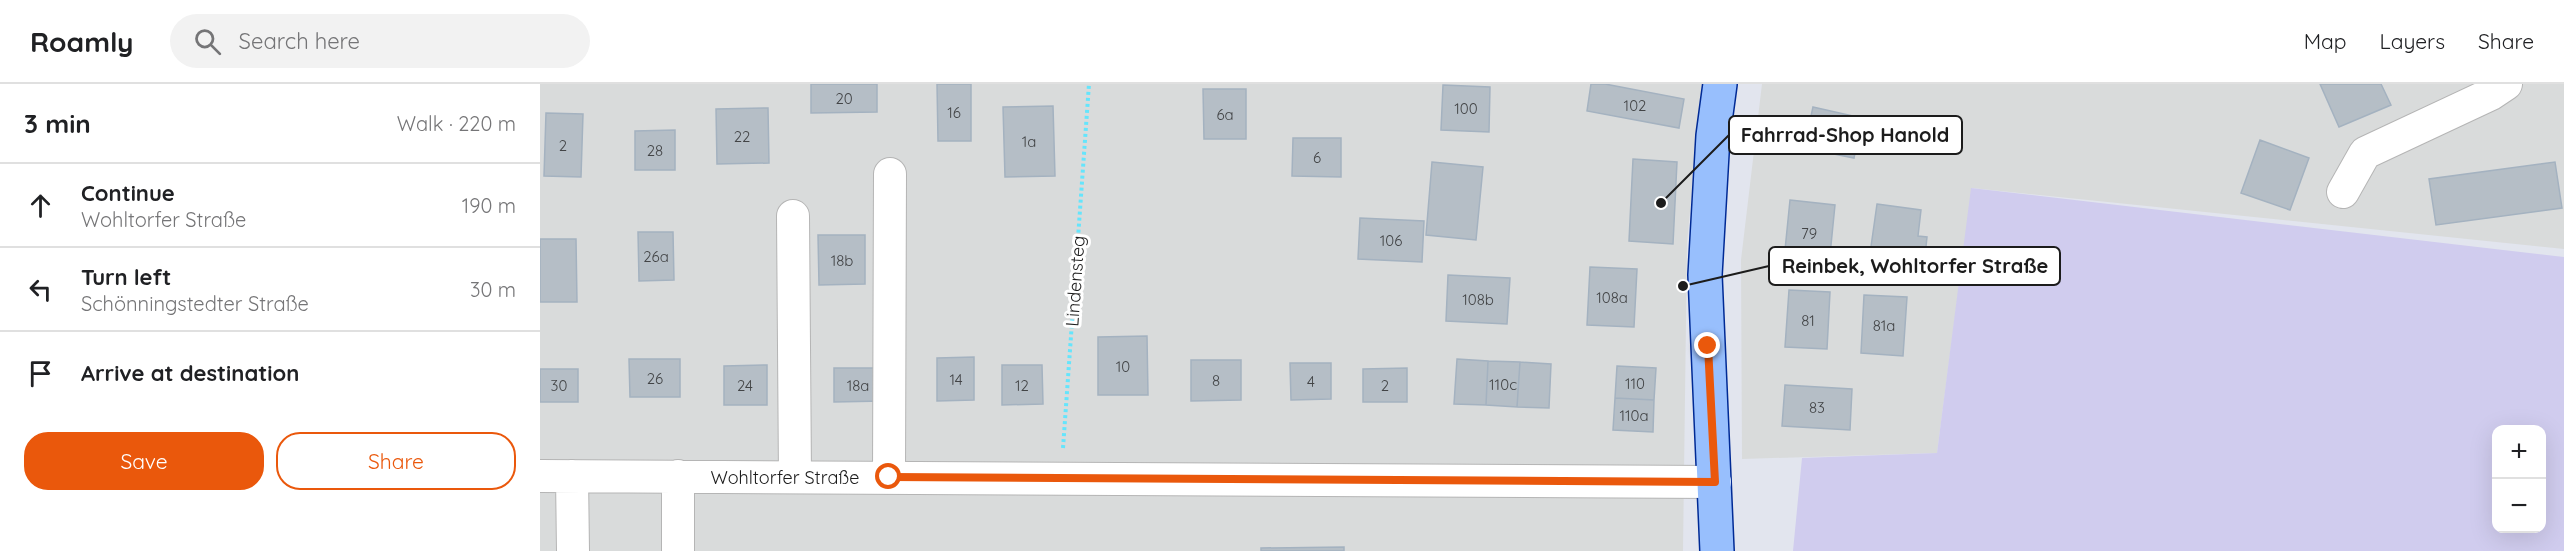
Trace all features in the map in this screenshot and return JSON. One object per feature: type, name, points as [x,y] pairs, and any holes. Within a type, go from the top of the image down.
[{"type":"main road","points":[[1717,551],[1705,275],[1713,136],[1720,84]]},
{"type":"street","points":[[2343,192],[2365,153],[2491,94],[2506,84]]},
{"type":"street","points":[[889,477],[890,174]]},
{"type":"street","points":[[793,216],[795,477]]},
{"type":"street","name":"Wohltorfer Straße","points":[[540,476],[1715,482]]},
{"type":"street","points":[[572,476],[573,551]]},
{"type":"street","points":[[678,477],[678,551]]},
{"type":"path","name":"Lindensteg","points":[[1061,478],[1089,84]]},
{"type":"shaded area","points":[[540,84],[1702,84],[1687,243],[1683,551],[540,551]]},
{"type":"shaded area","points":[[1762,84],[2564,84],[2564,249],[1972,188],[1937,453],[1742,459],[1741,260]]},
{"type":"shaded area","points":[[1971,188],[2564,257],[2564,551],[1793,551],[1802,458],[1937,453]]},
{"type":"building","points":[[811,84],[877,84],[877,112],[811,113]]},
{"type":"building","points":[[937,84],[971,84],[971,141],[938,141]]},
{"type":"building","points":[[1591,84],[1605,84],[1684,99],[1679,128],[1587,111]]},
{"type":"building","points":[[2320,84],[2381,84],[2391,105],[2339,127]]},
{"type":"building","points":[[1443,85],[1490,87],[1489,132],[1441,130]]},
{"type":"building","points":[[1203,89],[1246,89],[1246,139],[1204,139]]},
{"type":"building","points":[[1053,106],[1055,176],[1005,177],[1003,107]]},
{"type":"building","points":[[1813,107],[1862,118],[1854,158],[1804,148]]},
{"type":"building","points":[[768,108],[769,163],[717,164],[716,109]]},
{"type":"building","points":[[546,113],[583,114],[581,177],[544,176]]},
{"type":"building","points":[[675,130],[675,170],[635,170],[635,131]]},
{"type":"building","points":[[1293,138],[1341,138],[1341,177],[1292,176]]},
{"type":"building","points":[[2260,140],[2309,158],[2290,210],[2241,193]]},
{"type":"building","points":[[1633,159],[1677,162],[1673,244],[1629,241]]},
{"type":"building","points":[[1432,162],[1483,167],[1476,240],[1426,235]]},
{"type":"building","points":[[2555,162],[2562,208],[2436,225],[2429,179]]},
{"type":"building","points":[[1790,200],[1835,205],[1829,265],[1784,260]]},
{"type":"building","points":[[1877,204],[1921,210],[1918,236],[1927,237],[1923,275],[1868,268]]},
{"type":"building","points":[[1360,218],[1424,221],[1422,262],[1358,259]]},
{"type":"building","points":[[638,232],[673,232],[674,280],[639,281]]},
{"type":"building","points":[[818,235],[865,235],[865,284],[819,285]]},
{"type":"building","points":[[540,239],[576,239],[577,302],[540,302]]},
{"type":"building","points":[[1590,267],[1637,269],[1634,327],[1587,325]]},
{"type":"building","points":[[1448,275],[1510,278],[1507,324],[1446,321]]},
{"type":"building","points":[[1789,290],[1830,292],[1827,349],[1785,347]]},
{"type":"building","points":[[1864,295],[1907,297],[1903,356],[1861,353]]},
{"type":"building","points":[[1147,336],[1148,395],[1098,395],[1098,337]]},
{"type":"building","points":[[974,357],[974,400],[937,401],[937,358]]},
{"type":"building","points":[[629,359],[680,359],[680,397],[630,397]]},
{"type":"building","points":[[1457,359],[1488,361],[1486,405],[1454,404]]},
{"type":"building","points":[[1191,360],[1241,360],[1241,400],[1191,401]]},
{"type":"building","points":[[1488,361],[1520,362],[1517,407],[1486,405]]},
{"type":"building","points":[[1520,362],[1551,364],[1549,408],[1517,407]]},
{"type":"building","points":[[1290,363],[1331,363],[1331,399],[1291,400]]},
{"type":"building","points":[[767,365],[767,405],[724,405],[724,366]]},
{"type":"building","points":[[1002,365],[1042,365],[1043,404],[1002,405]]},
{"type":"building","points":[[1617,366],[1656,368],[1654,400],[1615,398]]},
{"type":"building","points":[[834,368],[883,368],[883,401],[834,402]]},
{"type":"building","points":[[1407,368],[1407,402],[1363,402],[1363,369]]},
{"type":"building","points":[[540,369],[578,369],[578,402],[540,402]]},
{"type":"building","points":[[1785,385],[1852,389],[1850,430],[1782,426]]},
{"type":"building","points":[[1615,398],[1654,400],[1653,432],[1613,430]]},
{"type":"building","points":[[1344,547],[1344,551],[1261,551],[1261,548]]},
{"type":"place","name":"Fahrrad-Shop Hanold","points":[[1661,203]]},
{"type":"place","name":"Reinbek, Wohltorfer Straße","points":[[1683,286]]},
{"type":"route","points":[[889,477],[1715,482],[1708,346]]}]
